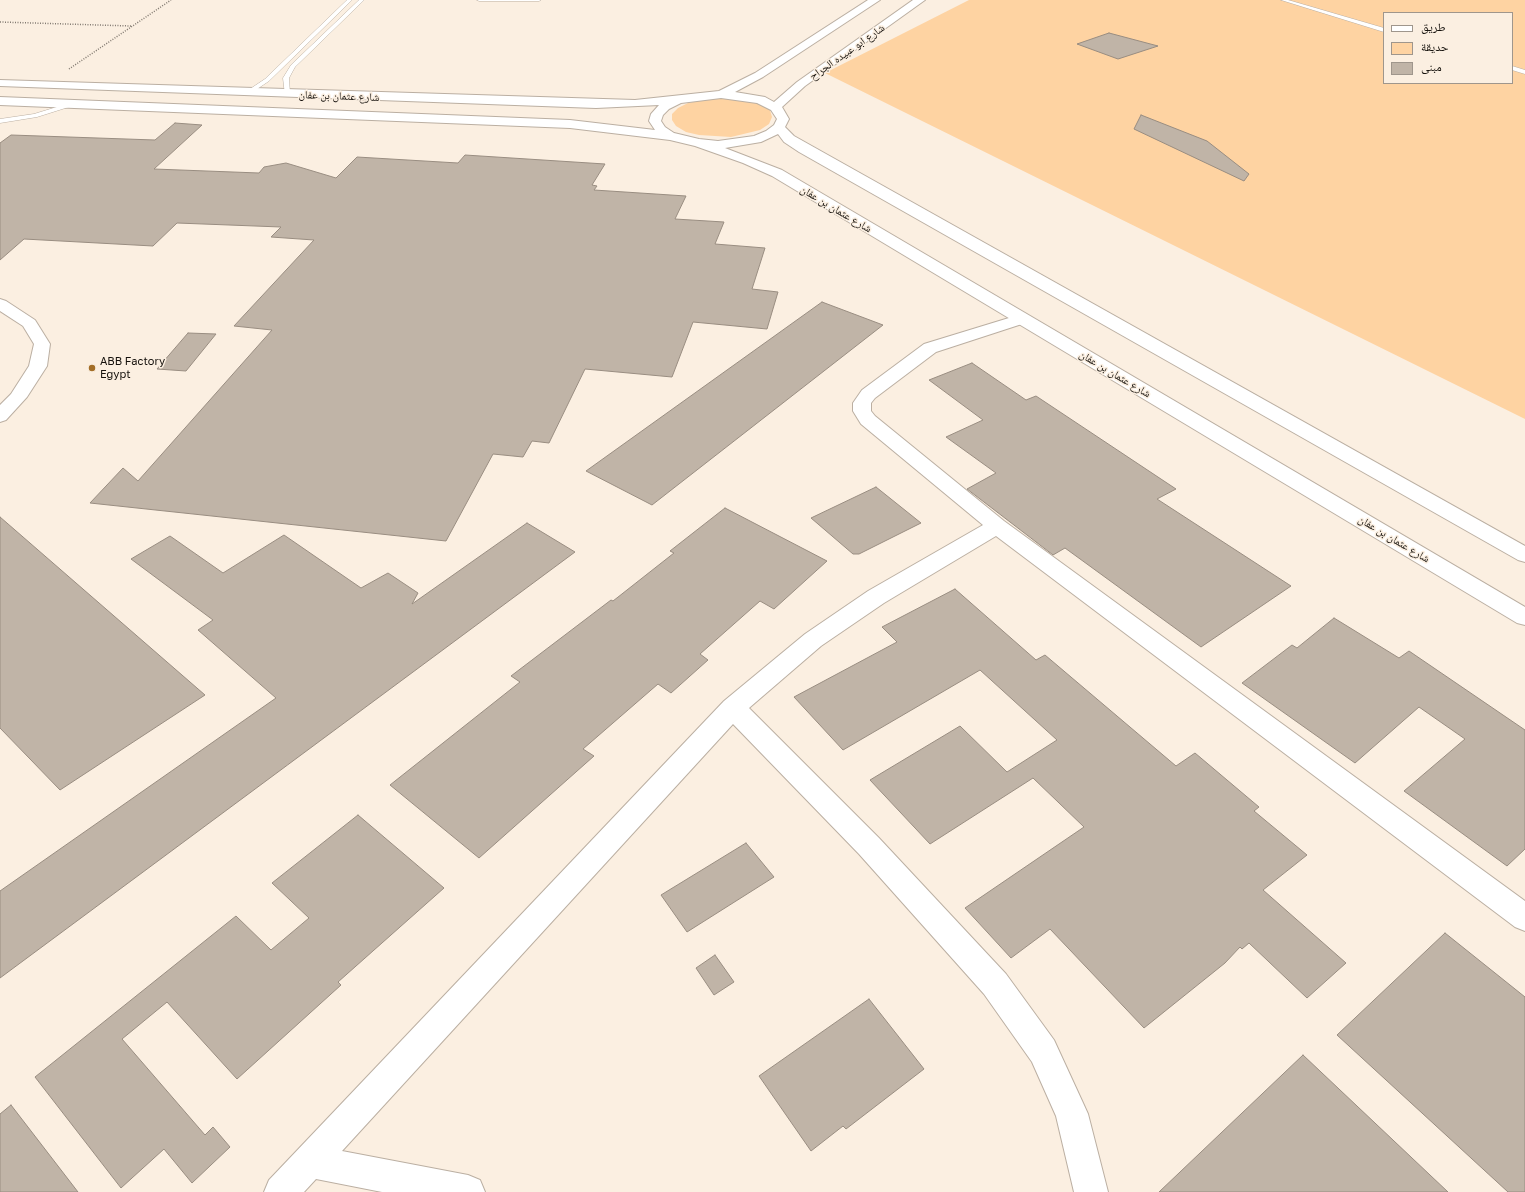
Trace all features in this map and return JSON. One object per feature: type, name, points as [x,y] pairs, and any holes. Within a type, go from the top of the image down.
[{"type":"main road","points":[[721,94],[759,75],[875,0]]},
{"type":"main road","name":"شارع ابو عبيده الجراح","points":[[775,107],[801,84],[920,0]]},
{"type":"main road","name":"شارع عثمان بن عفان","points":[[0,83],[596,104],[635,104],[721,94]]},
{"type":"main road","points":[[699,144],[738,143],[770,134],[779,127],[783,119],[781,113],[775,107],[755,99],[721,94]]},
{"type":"main road","points":[[670,136],[660,129],[655,121],[657,114],[665,106],[678,100]]},
{"type":"main road","name":"شارع عثمان بن عفان","points":[[0,101],[570,124],[670,136],[748,160],[777,174],[1022,318],[1525,617]]},
{"type":"main road","points":[[779,127],[789,139],[804,149],[1525,555]]},
{"type":"main road","points":[[0,304],[30,323],[42,344],[38,366],[18,397],[0,416]]},
{"type":"main road","points":[[1022,318],[930,348],[868,394],[862,403],[862,411],[868,420],[997,526],[1525,918]]},
{"type":"main road","points":[[281,1192],[733,708],[813,640],[876,596],[997,526]]},
{"type":"main road","points":[[733,708],[869,846],[994,984],[1043,1051],[1072,1114],[1091,1192]]},
{"type":"main road","points":[[310,1161],[468,1192]]},
{"type":"lane","points":[[249,92],[267,80],[350,0]]},
{"type":"lane","points":[[287,94],[286,78],[293,66],[362,0]]},
{"type":"lane","points":[[478,0],[539,0]]},
{"type":"lane","points":[[1283,0],[1383,30]]},
{"type":"lane","points":[[1513,68],[1525,72]]},
{"type":"lane","points":[[0,121],[35,116],[73,104]]},
{"type":"path","points":[[46,85],[171,0]]},
{"type":"path","points":[[0,22],[132,26]]},
{"type":"green space","points":[[969,0],[1525,0],[1525,419],[825,73]]},
{"type":"green space","points":[[718,97],[750,100],[762,105],[770,110],[772,117],[769,124],[760,130],[731,137],[699,135],[686,132],[676,126],[672,120],[672,114],[678,108],[688,103]]},
{"type":"building","points":[[1109,33],[1158,46],[1118,59],[1077,44]]},
{"type":"building","points":[[1141,115],[1207,141],[1249,174],[1244,181],[1134,129]]},
{"type":"building","points":[[175,123],[202,125],[154,169],[259,173],[264,167],[286,163],[336,178],[357,157],[458,163],[465,155],[605,164],[592,185],[597,186],[594,190],[686,196],[675,219],[724,222],[715,244],[765,248],[752,289],[778,292],[767,329],[693,322],[672,377],[585,369],[549,443],[532,441],[523,457],[493,454],[446,541],[90,503],[123,468],[138,481],[272,330],[234,326],[314,240],[271,237],[281,227],[177,223],[153,246],[24,239],[0,260],[0,143],[11,135],[155,140]]},
{"type":"building","points":[[822,302],[883,325],[652,505],[586,471]]},
{"type":"building","points":[[188,333],[216,334],[186,371],[157,369]]},
{"type":"building","points":[[972,363],[1026,400],[1036,396],[1176,489],[1157,499],[1291,586],[1201,647],[1065,548],[1053,555],[967,489],[996,473],[946,437],[983,420],[929,380]]},
{"type":"building","points":[[876,487],[921,523],[859,554],[853,554],[811,518]]},
{"type":"building","points":[[725,508],[827,561],[774,609],[760,601],[700,654],[708,660],[671,693],[658,684],[583,749],[594,756],[479,858],[390,785],[520,682],[511,676],[611,600],[613,601],[674,553],[670,551]]},
{"type":"building","points":[[0,517],[205,695],[60,790],[0,728]]},
{"type":"building","points":[[527,523],[575,552],[0,978],[0,891],[276,698],[198,630],[213,620],[131,559],[170,536],[223,573],[284,535],[361,588],[388,573],[418,593],[412,604]]},
{"type":"building","points":[[955,589],[1036,660],[1045,655],[1176,766],[1195,753],[1259,807],[1254,811],[1307,855],[1263,890],[1346,963],[1307,998],[1249,943],[1242,949],[1240,947],[1225,963],[1144,1028],[1050,929],[1011,958],[965,908],[1084,827],[1033,778],[930,844],[870,780],[960,726],[1007,772],[1057,740],[980,670],[843,750],[794,697],[897,642],[882,627]]},
{"type":"building","points":[[1334,618],[1399,658],[1409,651],[1525,730],[1525,849],[1507,866],[1404,791],[1465,739],[1419,707],[1355,763],[1242,683],[1292,645],[1297,648]]},
{"type":"building","points":[[358,815],[444,888],[338,982],[341,985],[237,1079],[167,1002],[122,1039],[205,1135],[213,1127],[230,1147],[192,1183],[164,1149],[121,1188],[35,1077],[236,916],[271,950],[309,918],[272,883]]},
{"type":"building","points":[[746,843],[774,877],[687,932],[661,895]]},
{"type":"building","points":[[1445,933],[1525,997],[1525,1192],[1508,1192],[1337,1035]]},
{"type":"building","points":[[715,955],[734,982],[714,995],[696,968]]},
{"type":"building","points":[[869,999],[924,1069],[846,1129],[843,1126],[811,1151],[759,1076]]},
{"type":"building","points":[[1303,1055],[1448,1192],[1159,1192]]},
{"type":"building","points":[[11,1105],[78,1192],[0,1192],[0,1114]]},
{"type":"place","name":"ABB Factory Egypt","points":[[92,368]]}]
